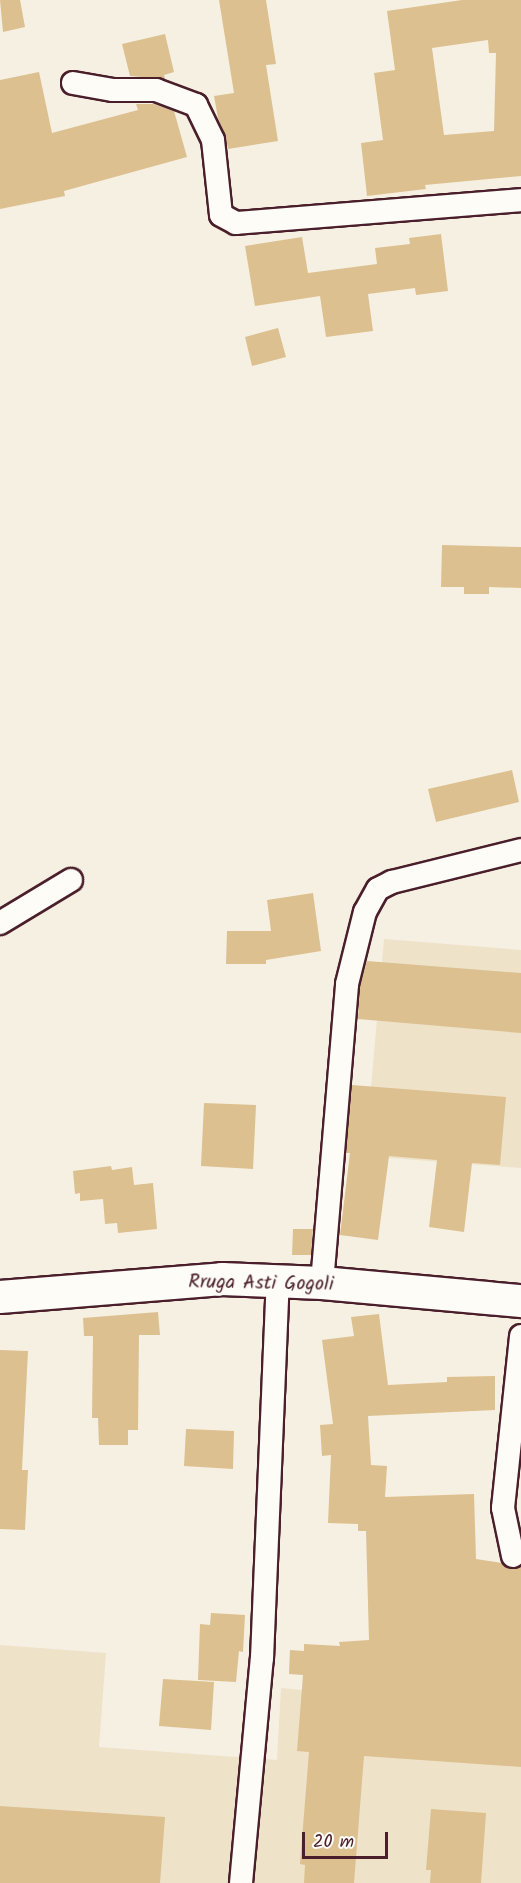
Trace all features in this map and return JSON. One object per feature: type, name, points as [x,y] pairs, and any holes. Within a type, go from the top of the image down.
[{"type":"street","points":[[73,83],[112,90],[156,90],[196,105],[213,140],[221,215],[236,223],[521,200]]},
{"type":"street","points":[[322,1283],[347,984],[365,912],[378,889],[392,882],[521,850]]},
{"type":"street","points":[[0,923],[71,880]]},
{"type":"street","name":"Rruga Asti Gogoli","points":[[0,1297],[222,1279],[322,1283],[521,1301]]},
{"type":"street","points":[[241,1883],[262,1658],[278,1282]]},
{"type":"street","points":[[513,1556],[503,1508],[521,1336]]},
{"type":"shaded area","points":[[384,939],[521,950],[521,1168],[365,1156]]},
{"type":"shaded area","points":[[521,1632],[521,1883],[0,1883],[0,1645],[106,1653],[99,1747],[277,1760],[281,1688],[382,1698]]},
{"type":"building","points":[[0,0],[20,0],[25,27],[3,32]]},
{"type":"building","points":[[219,0],[266,0],[276,64],[266,65],[278,141],[228,149],[214,96],[234,93]]},
{"type":"building","points":[[462,0],[521,0],[521,176],[425,185],[426,189],[367,196],[361,143],[383,140],[374,73],[395,70],[387,11]],"holes":[[[488,40],[489,53],[496,53],[494,131],[444,135],[432,48]]]},
{"type":"building","points":[[165,34],[174,72],[164,75],[165,79],[130,76],[122,44]]},
{"type":"building","points":[[39,72],[52,133],[138,110],[136,104],[154,104],[174,111],[187,157],[64,191],[65,196],[0,209],[0,80]]},
{"type":"building","points":[[441,234],[448,291],[416,295],[415,288],[368,294],[373,331],[326,337],[320,296],[255,306],[245,246],[302,237],[308,273],[377,264],[375,248],[410,244],[409,238]]},
{"type":"building","points":[[278,328],[286,357],[252,366],[245,337]]},
{"type":"building","points":[[442,545],[521,547],[521,588],[489,587],[489,594],[464,594],[464,587],[441,587]]},
{"type":"building","points":[[512,770],[519,802],[436,822],[428,789]]},
{"type":"building","points":[[313,893],[321,951],[266,960],[266,964],[226,964],[227,931],[271,931],[267,900]]},
{"type":"building","points":[[367,961],[521,973],[521,1033],[358,1019],[360,986]]},
{"type":"building","points":[[352,1085],[506,1097],[500,1165],[472,1163],[464,1232],[429,1227],[437,1160],[389,1156],[378,1240],[340,1235],[350,1153],[346,1153]]},
{"type":"building","points":[[204,1103],[256,1105],[253,1169],[201,1166]]},
{"type":"building","points":[[111,1166],[112,1170],[132,1167],[134,1185],[153,1183],[157,1229],[118,1233],[117,1223],[105,1224],[103,1199],[80,1201],[80,1193],[75,1194],[73,1171]]},
{"type":"building","points":[[293,1229],[313,1229],[311,1255],[292,1255]]},
{"type":"building","points":[[158,1312],[160,1335],[139,1335],[138,1430],[128,1430],[128,1445],[99,1445],[98,1418],[92,1418],[93,1336],[84,1336],[83,1318]]},
{"type":"building","points":[[379,1314],[388,1385],[447,1382],[447,1377],[495,1376],[495,1410],[368,1416],[371,1465],[387,1466],[385,1497],[474,1494],[476,1559],[502,1563],[509,1569],[521,1567],[521,1767],[364,1756],[354,1883],[304,1883],[305,1865],[300,1864],[309,1752],[297,1751],[303,1675],[289,1674],[290,1650],[304,1651],[304,1644],[340,1646],[339,1642],[369,1640],[366,1531],[358,1531],[358,1524],[328,1523],[331,1455],[322,1456],[320,1425],[333,1424],[322,1340],[354,1336],[351,1317]]},
{"type":"building","points":[[0,1350],[28,1351],[22,1470],[28,1470],[25,1530],[0,1529]]},
{"type":"building","points":[[186,1429],[234,1431],[233,1469],[184,1466]]},
{"type":"building","points":[[211,1613],[245,1615],[243,1652],[239,1651],[236,1682],[198,1680],[200,1624],[210,1625]]},
{"type":"building","points":[[163,1679],[214,1682],[211,1730],[159,1726]]},
{"type":"building","points":[[0,1806],[165,1817],[160,1883],[0,1883]]},
{"type":"building","points":[[431,1809],[486,1813],[481,1883],[430,1883],[431,1870],[426,1870]]}]
